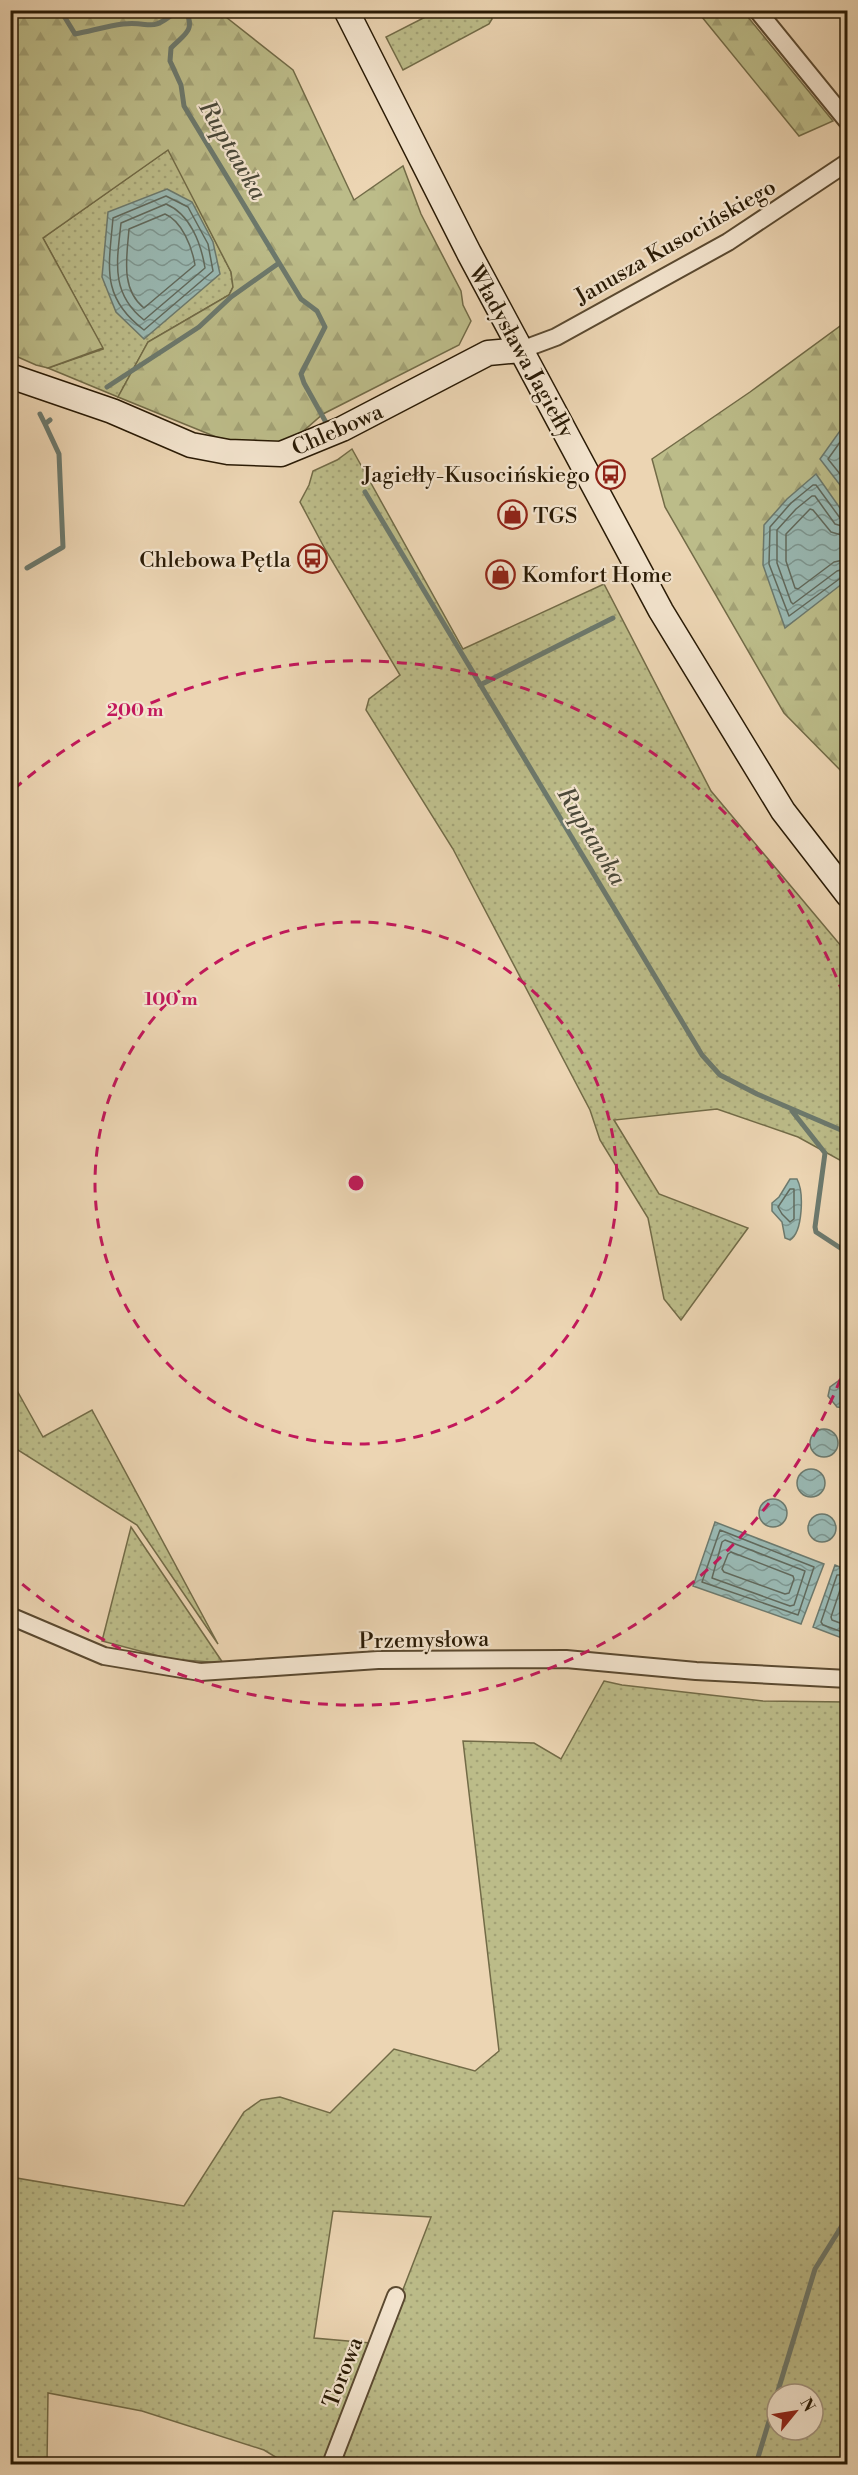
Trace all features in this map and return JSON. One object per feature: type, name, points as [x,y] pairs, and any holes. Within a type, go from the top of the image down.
[{"type":"street","name":"Władysława Jagiełły","points":[[346,10],[469,253],[661,611],[783,811],[848,895]]},
{"type":"street","points":[[761,12],[848,122]]},
{"type":"street","name":"Janusza Kusocińskiego","points":[[521,350],[556,337],[728,242],[848,162]]},
{"type":"street","name":"Chlebowa","points":[[10,376],[112,411],[191,445],[228,452],[280,454],[342,429],[488,353],[521,350]]},
{"type":"street","name":"Przemysłowa","points":[[10,1616],[104,1656],[200,1672],[319,1666],[378,1660],[566,1659],[696,1671],[848,1679]]},
{"type":"street","name":"Torowa","points":[[333,2464],[396,2296]]},
{"type":"green space","points":[[217,10],[293,70],[354,200],[403,166],[421,214],[461,291],[463,305],[471,321],[459,345],[323,414],[293,440],[281,446],[226,441],[118,397],[148,342],[229,295],[233,287],[231,272],[168,150],[43,238],[103,348],[48,368],[11,354],[10,11]]},
{"type":"green space","points":[[491,10],[492,19],[489,24],[403,70],[386,37],[437,11]]},
{"type":"green space","points":[[697,11],[743,11],[833,121],[799,136]]},
{"type":"green space","points":[[169,149],[231,272],[233,287],[229,295],[148,342],[118,397],[48,368],[103,349],[43,238]]},
{"type":"green space","points":[[847,321],[847,777],[784,713],[665,507],[652,459],[750,392]]},
{"type":"green space","points":[[352,449],[463,649],[604,584],[711,791],[847,953],[847,1162],[798,1137],[717,1109],[614,1120],[659,1194],[748,1228],[681,1320],[664,1299],[648,1218],[600,1140],[590,1110],[453,849],[366,710],[369,699],[400,675],[325,549],[300,502],[313,471],[337,460]]},
{"type":"green space","points":[[10,1378],[43,1437],[92,1410],[218,1644],[137,1525],[15,1448],[11,1449]]},
{"type":"green space","points":[[131,1527],[223,1663],[170,1659],[102,1641]]},
{"type":"green space","points":[[604,1681],[763,1701],[847,1702],[847,2464],[287,2464],[264,2450],[142,2411],[48,2393],[47,2464],[11,2464],[10,2177],[184,2206],[244,2112],[261,2100],[280,2097],[330,2113],[394,2049],[475,2071],[499,2051],[463,1741],[534,1743],[561,1759]],"holes":[[[333,2211],[431,2217],[382,2344],[314,2338]]]},
{"type":"water","points":[[167,189],[192,202],[213,242],[220,274],[144,339],[116,312],[102,277],[108,212]]},
{"type":"water","points":[[847,421],[847,494],[820,459]]},
{"type":"water","points":[[816,474],[847,518],[847,580],[785,628],[763,565],[764,525],[787,499]]},
{"type":"water","points":[[790,1179],[797,1179],[801,1193],[801,1211],[798,1229],[790,1240],[785,1238],[782,1222],[772,1211],[772,1203],[779,1197]]},
{"type":"water","points":[[841,1379],[847,1380],[846,1408],[837,1407],[828,1396],[830,1387]]},
{"type":"water","points":[[824,1429],[834,1433],[838,1443],[834,1453],[824,1457],[814,1453],[810,1443],[814,1433]]},
{"type":"water","points":[[811,1469],[821,1473],[825,1483],[821,1493],[811,1497],[801,1493],[797,1483],[801,1473]]},
{"type":"water","points":[[773,1499],[783,1503],[787,1513],[783,1523],[773,1527],[763,1523],[759,1513],[763,1503]]},
{"type":"water","points":[[822,1514],[832,1518],[836,1528],[832,1538],[822,1542],[812,1538],[808,1528],[812,1518]]},
{"type":"water","points":[[715,1522],[824,1564],[801,1624],[693,1586]]},
{"type":"water","points":[[835,1565],[847,1570],[847,1640],[813,1627]]},
{"type":"waterway","name":"Ruptawka","points":[[67,10],[64,16],[75,34],[123,24],[151,25],[161,22],[177,11],[186,12],[189,18],[189,28],[171,48],[170,61],[181,85],[184,106],[301,299],[317,311],[325,327],[301,374],[328,426]]},
{"type":"waterway","points":[[107,387],[199,327],[231,297],[279,263]]},
{"type":"waterway","points":[[40,414],[45,424]]},
{"type":"waterway","points":[[27,568],[63,547],[59,454],[45,424],[50,420]]},
{"type":"waterway","name":"Ruptawka","points":[[365,492],[702,1055],[720,1075],[757,1094],[848,1133]]},
{"type":"waterway","points":[[480,685],[613,618]]},
{"type":"waterway","points":[[792,1111],[825,1153],[816,1232],[848,1253]]},
{"type":"waterway","name":"Ruptawka","points":[[781,2382],[815,2269],[848,2216]]},
{"type":"waterway","name":"Ruptawka","points":[[756,2464],[765,2434]]},
{"type":"place","name":"Jagiełły-Kusocińskiego","points":[[611,474]]},
{"type":"place","name":"TGS","points":[[512,515]]},
{"type":"place","name":"Chlebowa Pętla","points":[[312,559]]},
{"type":"place","name":"Komfort Home","points":[[501,574]]}]
